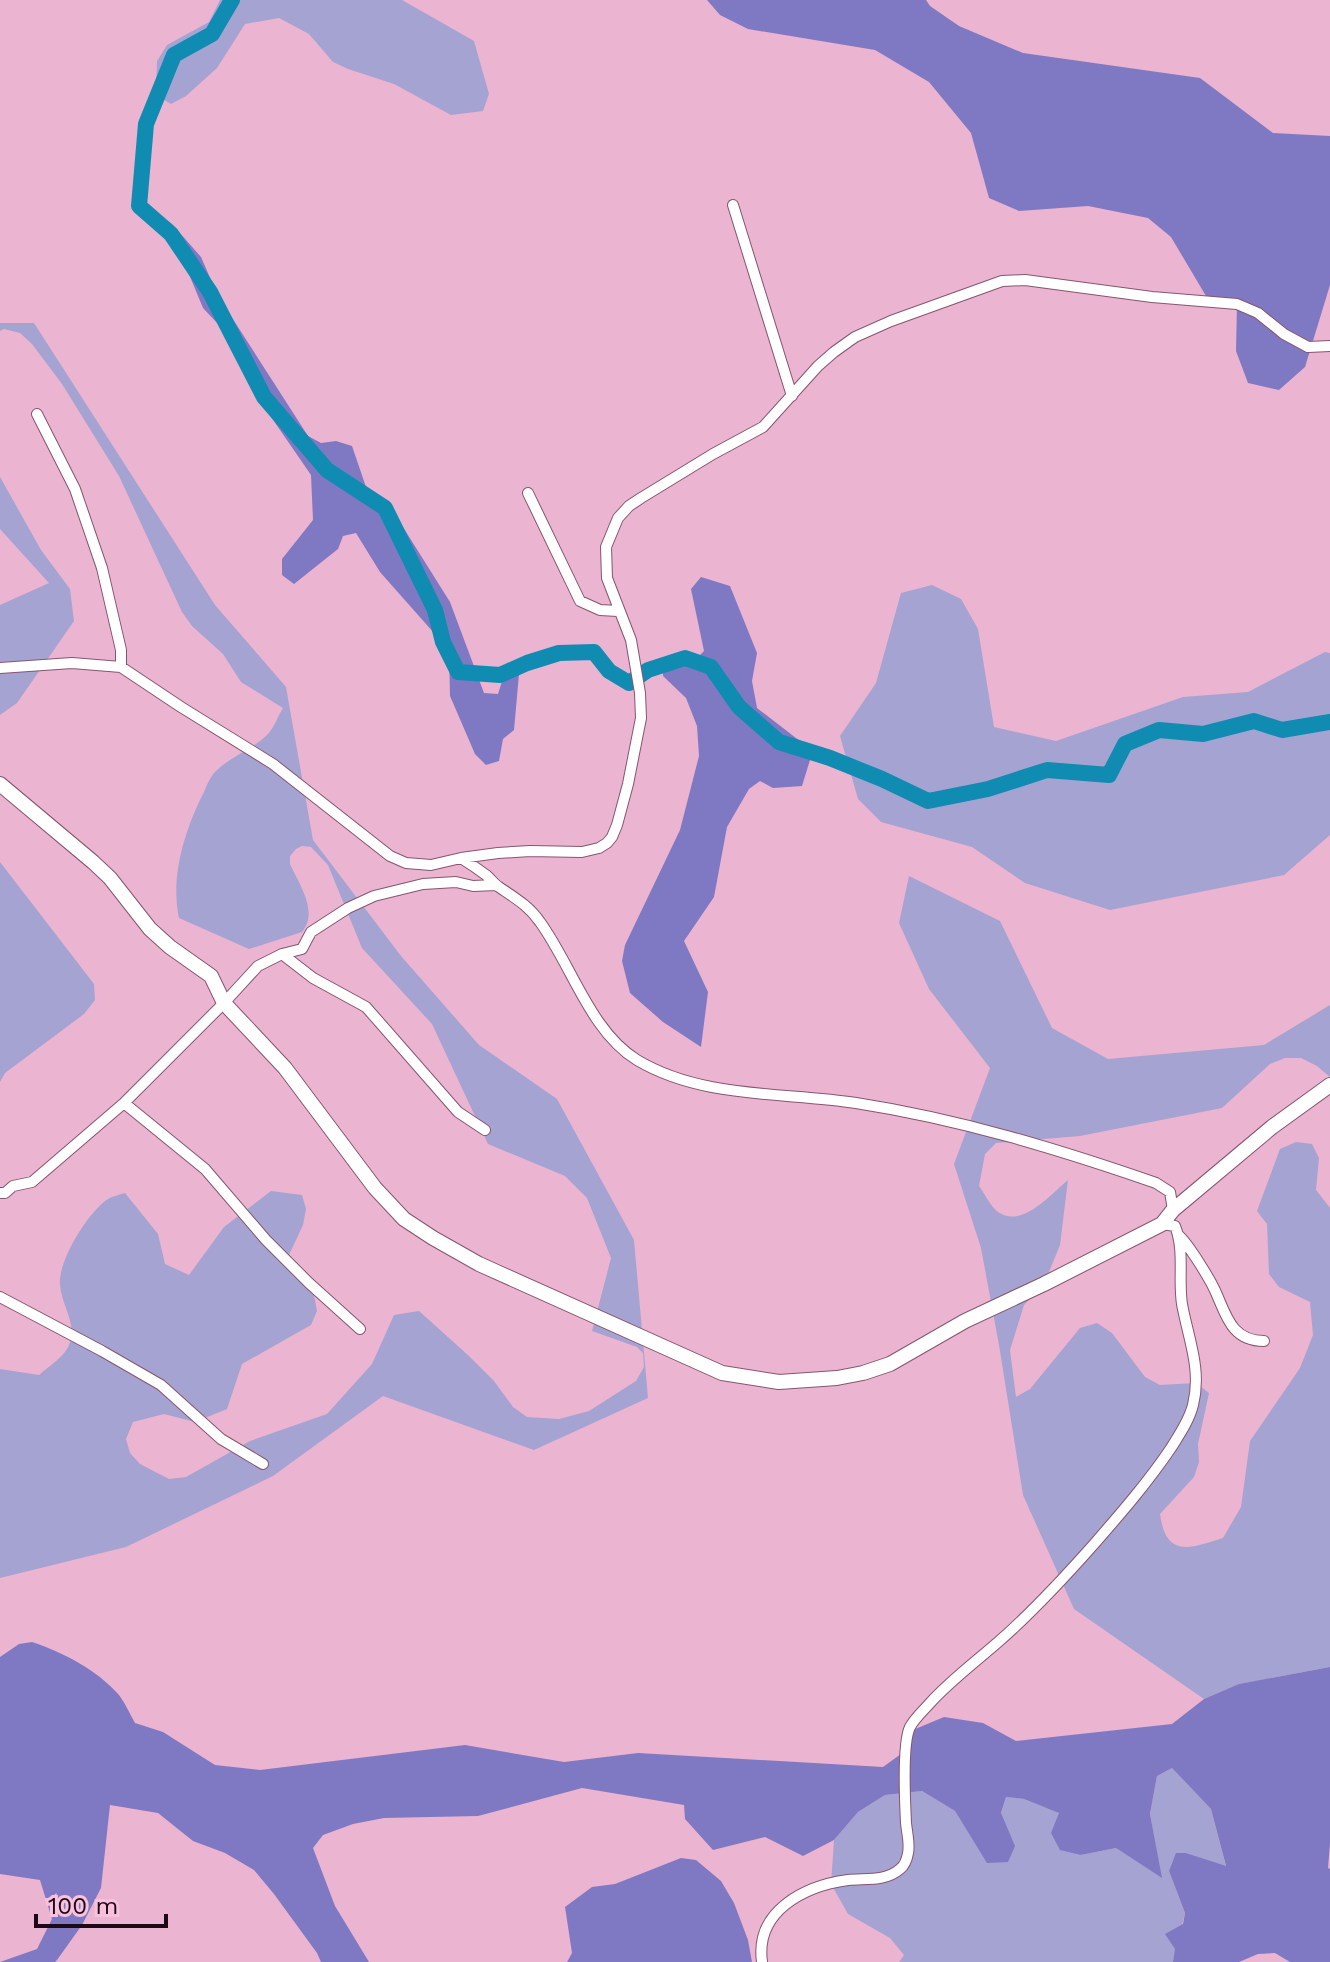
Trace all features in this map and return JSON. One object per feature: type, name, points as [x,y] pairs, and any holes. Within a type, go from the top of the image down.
[{"type":"street","points":[[733,205],[792,396]]},
{"type":"street","points":[[0,668],[72,663],[121,667],[273,764],[390,856],[406,863],[431,865],[461,858],[530,851],[582,852],[599,848],[612,837],[628,784],[641,718],[631,640],[607,578],[606,547],[618,518],[641,498],[763,427],[818,366],[855,337],[1002,281],[1025,280],[1152,297],[1237,304],[1258,313],[1284,334],[1308,347],[1330,346]]},
{"type":"street","points":[[37,414],[75,489],[102,568],[121,650],[121,667]]},
{"type":"street","points":[[528,493],[580,601],[600,610],[618,611]]},
{"type":"street","points":[[0,784],[110,878],[150,929],[211,976],[224,1003],[285,1068],[375,1188],[404,1219],[479,1264],[722,1373],[779,1382],[850,1375],[890,1364],[965,1321],[1162,1224],[1173,1210],[1272,1127],[1330,1085]]},
{"type":"street","points":[[461,858],[532,911],[597,1020],[608,1035],[637,1060],[684,1080],[717,1088],[854,1103],[1010,1136],[1156,1183],[1170,1192],[1173,1210]]},
{"type":"street","points":[[0,1204],[3,1193],[13,1186],[32,1182],[124,1103],[258,966],[282,954],[302,949],[311,932],[348,908],[374,896],[423,884],[456,882],[473,886],[496,885]]},
{"type":"street","points":[[282,954],[313,978],[366,1007],[458,1112],[485,1130]]},
{"type":"street","points":[[124,1103],[205,1169],[266,1240],[360,1329]]},
{"type":"street","points":[[762,1962],[766,1927],[791,1899],[844,1880],[879,1879],[901,1868],[909,1852],[906,1743],[912,1724],[943,1689],[999,1642],[1072,1569],[1158,1468],[1181,1432],[1193,1407],[1196,1369],[1181,1299],[1178,1235],[1175,1226],[1162,1224]]},
{"type":"street","points":[[1178,1235],[1187,1243],[1233,1327],[1240,1335],[1253,1341],[1264,1341]]},
{"type":"street","points":[[0,1297],[161,1385],[221,1439],[263,1464]]},
{"type":"shaded area","points":[[220,0],[402,0],[474,41],[489,94],[483,111],[451,115],[394,84],[348,69],[333,62],[309,34],[279,18],[245,24],[217,68],[186,96],[171,104],[156,95],[157,61],[167,45],[209,22]]},
{"type":"shaded area","points":[[707,0],[926,0],[959,26],[1023,53],[1200,78],[1273,133],[1330,136],[1330,285],[1305,367],[1279,390],[1248,383],[1236,351],[1237,304],[1209,301],[1171,237],[1148,218],[1088,206],[1019,211],[989,198],[971,133],[929,82],[875,50],[748,29],[720,15]]},
{"type":"shaded area","points":[[159,215],[172,224],[201,257],[218,296],[308,436],[321,443],[336,441],[352,446],[366,487],[396,516],[450,602],[484,693],[498,694],[503,678],[519,674],[514,730],[503,739],[499,761],[486,765],[475,754],[450,696],[449,650],[380,572],[356,533],[343,536],[338,549],[294,584],[282,575],[282,559],[313,520],[311,475],[258,398],[234,341],[203,308],[179,250],[143,219]]},
{"type":"shaded area","points":[[0,323],[34,323],[215,605],[286,687],[313,840],[401,956],[479,1045],[557,1099],[634,1240],[648,1398],[534,1450],[383,1396],[273,1476],[126,1547],[0,1578],[0,1369],[39,1375],[67,1349],[72,1329],[60,1284],[64,1263],[92,1215],[114,1196],[125,1193],[158,1234],[165,1264],[189,1275],[224,1227],[271,1191],[302,1195],[306,1209],[303,1225],[289,1255],[291,1272],[314,1295],[317,1311],[311,1325],[242,1364],[227,1409],[195,1422],[164,1414],[133,1422],[126,1439],[130,1453],[140,1464],[169,1479],[186,1477],[250,1441],[327,1414],[372,1364],[394,1315],[419,1311],[469,1356],[494,1381],[513,1407],[527,1417],[559,1419],[589,1411],[636,1381],[644,1367],[643,1353],[637,1347],[592,1331],[611,1258],[587,1198],[565,1176],[488,1144],[432,1024],[362,948],[328,865],[311,847],[302,846],[290,856],[290,864],[308,907],[309,916],[302,932],[249,949],[179,918],[176,886],[181,854],[209,781],[222,766],[267,735],[283,708],[241,682],[223,654],[192,626],[182,612],[119,476],[62,384],[32,344],[20,333],[0,331]]},
{"type":"shaded area","points":[[0,477],[41,550],[70,589],[74,621],[17,703],[0,715],[0,605],[49,583],[0,529]]},
{"type":"shaded area","points":[[701,577],[730,586],[757,653],[752,681],[757,708],[805,745],[810,760],[802,786],[773,788],[760,781],[749,789],[727,827],[714,897],[684,941],[708,992],[701,1047],[663,1022],[630,993],[622,961],[625,945],[680,830],[699,756],[697,726],[686,698],[663,676],[663,661],[693,662],[704,651],[691,589]]},
{"type":"shaded area","points":[[932,585],[961,599],[978,629],[994,727],[1056,741],[1183,697],[1248,692],[1325,652],[1330,653],[1330,835],[1284,875],[1110,910],[1025,883],[972,847],[881,822],[858,799],[840,736],[876,683],[901,593]]},
{"type":"shaded area","points":[[0,862],[94,984],[95,1000],[84,1014],[5,1073],[0,1082]]},
{"type":"shaded area","points":[[909,876],[1000,921],[1052,1028],[1108,1059],[1264,1045],[1330,1005],[1330,1077],[1301,1058],[1285,1058],[1270,1064],[1222,1108],[1080,1136],[996,1143],[985,1154],[979,1186],[998,1212],[1017,1216],[1036,1208],[1068,1180],[1060,1245],[1044,1284],[1024,1305],[1010,1350],[1016,1397],[1030,1389],[1080,1328],[1097,1323],[1112,1333],[1145,1377],[1160,1385],[1196,1383],[1209,1393],[1194,1477],[1160,1514],[1168,1538],[1174,1544],[1191,1547],[1223,1538],[1241,1507],[1250,1441],[1300,1368],[1313,1335],[1310,1302],[1279,1287],[1269,1274],[1267,1224],[1257,1211],[1280,1149],[1296,1142],[1312,1144],[1319,1158],[1316,1190],[1330,1208],[1330,1667],[1240,1684],[1204,1699],[1074,1609],[1023,1495],[981,1248],[954,1164],[990,1068],[929,989],[899,923]]},
{"type":"shaded area","points":[[32,1642],[68,1657],[100,1677],[119,1695],[135,1723],[163,1732],[215,1765],[260,1770],[465,1745],[564,1762],[638,1753],[883,1767],[901,1754],[908,1732],[944,1717],[983,1723],[1016,1741],[1172,1724],[1204,1699],[1239,1684],[1330,1667],[1330,1962],[1290,1962],[1275,1953],[1258,1954],[1239,1962],[1173,1962],[1175,1949],[1165,1934],[1183,1924],[1185,1913],[1169,1871],[1176,1853],[1186,1853],[1226,1866],[1211,1809],[1172,1768],[1157,1776],[1150,1814],[1162,1878],[1116,1848],[1081,1855],[1060,1850],[1051,1833],[1059,1813],[1024,1799],[1006,1797],[1001,1813],[1015,1846],[1008,1862],[987,1863],[955,1811],[922,1791],[885,1795],[858,1812],[834,1840],[803,1856],[765,1837],[713,1850],[685,1819],[684,1805],[582,1788],[478,1816],[384,1818],[353,1824],[323,1835],[313,1848],[335,1906],[369,1962],[321,1962],[254,1870],[225,1853],[193,1841],[158,1813],[110,1805],[101,1888],[82,1925],[55,1962],[0,1962],[37,1949],[52,1919],[40,1880],[0,1874],[0,1657],[19,1644]]},
{"type":"shaded area","points":[[1172,1768],[1211,1809],[1226,1867],[1186,1853],[1169,1871],[1185,1913],[1173,1962],[899,1962],[904,1955],[890,1938],[848,1914],[831,1884],[834,1840],[858,1812],[885,1795],[922,1791],[955,1811],[987,1862],[1006,1797],[1024,1799],[1060,1813],[1081,1855],[1116,1848],[1161,1877],[1150,1814],[1157,1776]]},
{"type":"shaded area","points":[[681,1858],[696,1860],[721,1881],[734,1903],[748,1940],[752,1962],[567,1962],[572,1953],[565,1907],[592,1887],[615,1884]]},
{"type":"waterway","points":[[232,0],[212,34],[174,55],[146,124],[139,206],[171,234],[210,292],[264,397],[327,470],[385,508],[435,610],[443,642],[458,672],[500,675],[559,653],[594,652],[609,671],[629,683],[648,670],[685,658],[711,667],[739,707],[779,742],[830,758],[928,801],[988,789],[1047,770],[1109,775],[1125,744],[1159,730],[1203,734],[1254,721],[1282,730],[1330,722]]}]
